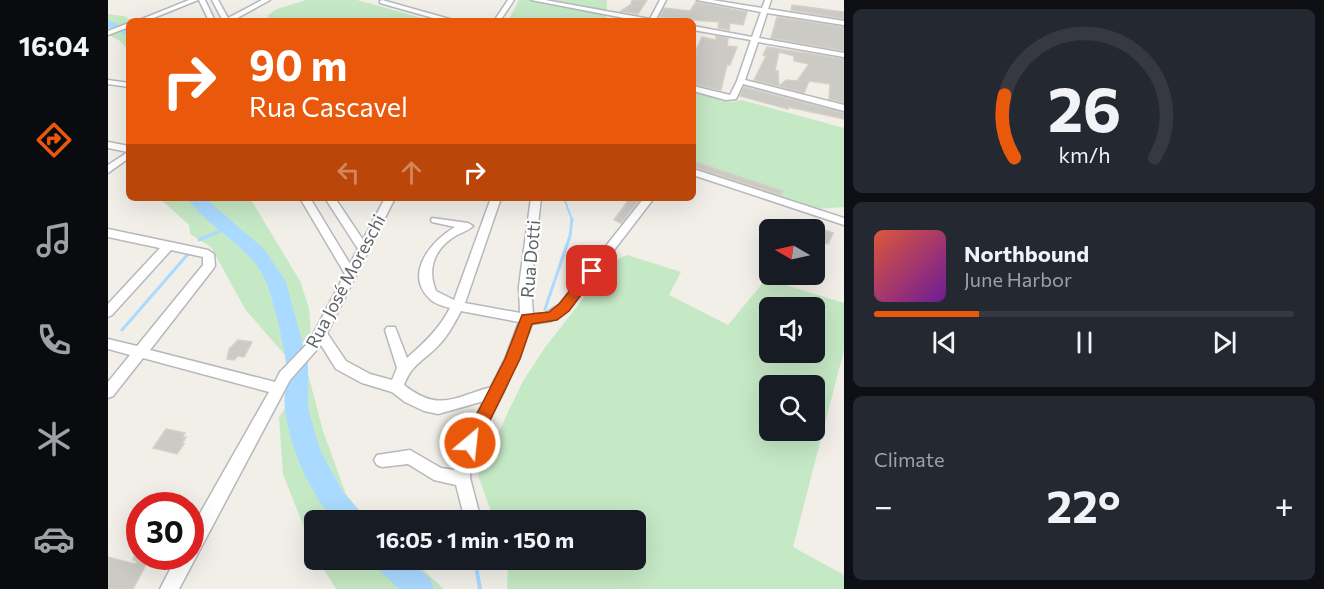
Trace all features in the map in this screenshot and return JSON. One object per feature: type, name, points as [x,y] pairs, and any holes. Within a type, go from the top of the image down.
[{"type":"street","points":[[148,18],[195,0]]},
{"type":"street","points":[[202,0],[211,18]]},
{"type":"street","points":[[215,0],[225,18]]},
{"type":"street","points":[[233,18],[267,0]]},
{"type":"street","points":[[499,18],[511,0]]},
{"type":"street","points":[[534,0],[635,18]]},
{"type":"street","points":[[654,18],[663,0]]},
{"type":"street","points":[[700,0],[844,23]]},
{"type":"street","points":[[696,89],[733,97],[741,81],[768,0]]},
{"type":"street","points":[[384,1],[441,18]]},
{"type":"street","points":[[108,33],[126,26]]},
{"type":"street","points":[[696,29],[844,55]]},
{"type":"street","points":[[741,81],[844,108]]},
{"type":"street","points":[[108,90],[112,83]]},
{"type":"street","points":[[108,146],[126,151]]},
{"type":"street","points":[[108,170],[126,155]]},
{"type":"street","points":[[696,173],[844,222]]},
{"type":"street","points":[[307,201],[350,273]]},
{"type":"street","points":[[332,201],[363,248]]},
{"type":"street","name":"Rua José Moreschi","points":[[204,523],[288,370],[317,340],[388,201]]},
{"type":"street","points":[[396,387],[404,368],[445,329],[458,306],[495,201]]},
{"type":"street","name":"Rua Dotti","points":[[470,510],[462,478],[464,456],[512,359],[527,319],[525,286],[536,201]]},
{"type":"street","points":[[467,226],[459,229],[433,250],[426,260],[424,273],[431,294],[439,300],[458,306],[527,319],[552,317],[564,307],[647,201]]},
{"type":"street","points":[[436,220],[467,226],[487,226]]},
{"type":"street","points":[[108,233],[208,254],[209,266],[108,392]]},
{"type":"street","points":[[108,312],[169,245]]},
{"type":"street","points":[[391,330],[404,368]]},
{"type":"street","points":[[317,340],[341,364],[367,379],[396,387],[424,405],[438,408],[497,391]]},
{"type":"street","points":[[108,344],[277,388]]},
{"type":"street","points":[[382,460],[410,457],[439,475],[462,478]]},
{"type":"street","points":[[169,589],[179,570]]},
{"type":"green space","points":[[306,0],[357,0],[422,18],[269,18],[267,16],[277,9]]},
{"type":"green space","points":[[519,0],[607,0],[606,18],[510,18]]},
{"type":"green space","points":[[108,14],[128,18],[126,48],[108,34]]},
{"type":"green space","points":[[696,93],[731,102],[742,100],[844,128],[844,207],[817,209],[696,171]]},
{"type":"green space","points":[[162,201],[252,201],[300,281],[309,308],[311,337],[284,354],[245,309],[211,247],[190,234],[189,225]]},
{"type":"green space","points":[[627,255],[681,272],[669,295],[728,325],[761,285],[786,285],[824,297],[759,297],[759,363],[825,363],[825,297],[844,303],[844,350],[825,423],[825,375],[759,375],[759,441],[820,441],[793,547],[844,575],[844,589],[507,589],[508,570],[646,570],[646,510],[490,510],[478,475],[523,381],[546,346],[612,262]]},
{"type":"green space","points":[[308,374],[323,431],[346,494],[358,510],[304,510],[304,527],[283,474],[279,417]]},
{"type":"green space","points":[[324,570],[423,570],[444,589],[336,589]]},
{"type":"building","points":[[632,0],[647,0],[638,14],[621,11],[631,4]]},
{"type":"building","points":[[696,2],[747,12],[743,25],[730,23],[729,30],[718,28],[719,22],[696,20],[696,18],[660,17],[664,8],[690,11]]},
{"type":"building","points":[[792,5],[844,12],[844,19],[791,10]]},
{"type":"building","points":[[777,17],[844,27],[844,51],[771,38]]},
{"type":"building","points":[[716,36],[728,38],[727,46],[737,47],[730,65],[727,65],[721,90],[696,85],[696,50],[702,37],[716,40]]},
{"type":"building","points":[[767,47],[844,59],[844,103],[829,99],[830,84],[809,81],[804,93],[754,80],[766,56],[763,55]],"holes":[[[779,52],[794,56],[794,61],[809,64],[797,81],[786,80],[779,86],[778,71],[775,70]]]},
{"type":"building","points":[[744,87],[844,113],[844,119],[788,107],[788,109],[740,96]]},
{"type":"building","points":[[696,162],[783,191],[781,195],[696,168]]},
{"type":"building","points":[[628,201],[639,201],[621,223],[614,220]]},
{"type":"building","points":[[825,230],[833,233],[828,244],[825,243]]},
{"type":"building","points":[[238,340],[252,342],[244,357],[238,356],[234,360],[227,359],[229,349]]},
{"type":"building","points":[[166,429],[185,433],[182,437],[186,437],[182,444],[184,444],[177,454],[153,448]]},
{"type":"building","points":[[108,557],[126,562],[126,570],[143,570],[133,589],[108,589]]},
{"type":"waterway","points":[[108,23],[126,32]]},
{"type":"waterway","points":[[198,201],[258,253],[276,282],[297,364],[296,408],[305,440],[311,458],[334,501],[342,510]]},
{"type":"waterway","points":[[565,201],[572,220]]},
{"type":"waterway","points":[[545,309],[570,236],[572,220]]},
{"type":"waterway","points":[[199,240],[227,228]]},
{"type":"waterway","points":[[122,330],[188,254]]},
{"type":"waterway","points":[[400,570],[420,589]]},
{"type":"waterway","points":[[477,570],[480,589]]},
{"type":"route","points":[[470,443],[512,359],[527,319],[552,317],[564,307],[592,271]]}]
